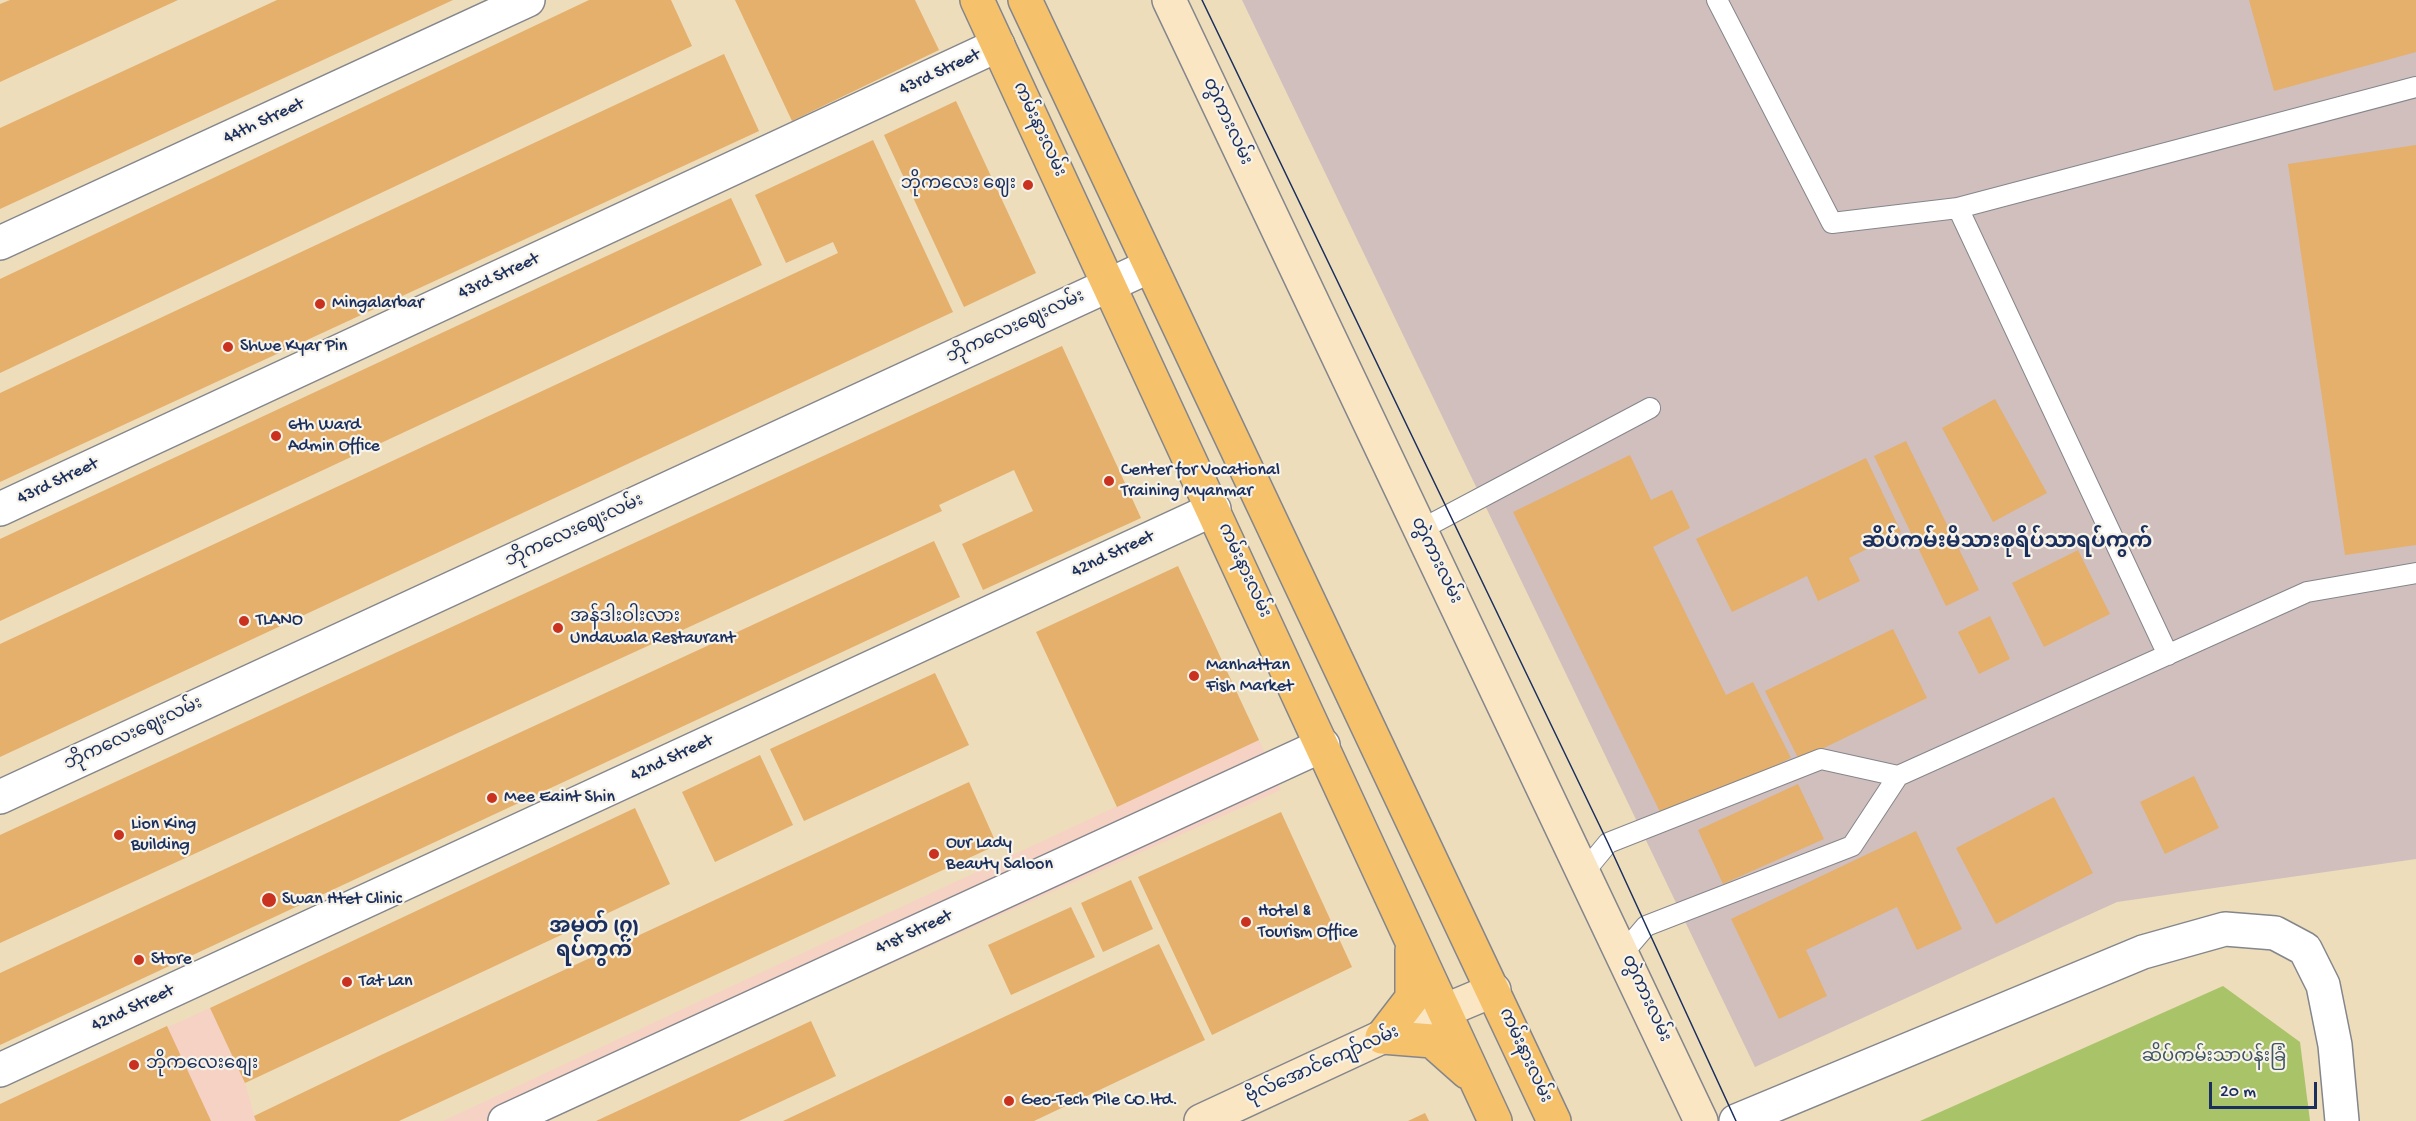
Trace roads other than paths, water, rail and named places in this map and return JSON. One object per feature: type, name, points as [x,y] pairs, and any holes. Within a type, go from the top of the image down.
[{"type":"main road","name":"ကမ်းနားလမ်း","points":[[977,0],[1214,508],[1495,1121]]},
{"type":"main road","name":"ကမ်းနားလမ်း","points":[[1025,0],[1554,1121]]},
{"type":"main road","name":"တွဲကားလမ်း","points":[[1169,0],[1701,1121]]},
{"type":"main road","points":[[1382,1037],[1412,998],[1412,939]]},
{"type":"main road","name":"ကမ်းနားလမ်း","points":[[1446,1012],[1494,990]]},
{"type":"main road","name":"ဗိုလ်အောင်ကျော်လမ်း","points":[[1202,1121],[1382,1037],[1446,1012]]},
{"type":"main road","points":[[1382,1037],[1432,1041],[1460,1064],[1480,1087]]},
{"type":"street","name":"44th Street","points":[[0,243],[528,0]]},
{"type":"street","name":"43rd Street","points":[[0,509],[998,45]]},
{"type":"street","name":"ဘိုကလေးဈေးလမ်း","points":[[0,797],[1150,266]]},
{"type":"street","name":"42nd Street","points":[[0,1070],[1214,508]]},
{"type":"street","name":"41st Street","points":[[505,1121],[1323,744]]},
{"type":"street","points":[[1736,1121],[2143,952],[2225,929],[2275,933],[2305,950],[2323,985],[2334,1045],[2342,1121]]},
{"type":"lane","points":[[1717,0],[1832,223],[1958,208],[2416,87]]},
{"type":"lane","points":[[1958,208],[2168,655]]},
{"type":"lane","points":[[1420,530],[1650,408]]},
{"type":"lane","points":[[1623,953],[1646,926],[1852,846],[1898,776],[2307,592],[2416,573]]},
{"type":"lane","points":[[1584,872],[1608,843],[1821,759],[1898,776]]},
{"type":"tram line","points":[[1202,0],[1608,843],[1736,1121]]},
{"type":"place","name":"ဘိုကလေး ဈေး","points":[[1028,185]]},
{"type":"place","name":"Mingalarbar","points":[[320,304]]},
{"type":"place","name":"Shwe Kyar Pin","points":[[228,347]]},
{"type":"place","name":"6th Ward Admin Office","points":[[276,436]]},
{"type":"place","name":"Center for Vocational Training Myanmar","points":[[1109,481]]},
{"type":"place","name":"TLANO","points":[[244,621]]},
{"type":"place","name":"အန်ဒါးဝါးလား Undawala Restaurant","points":[[558,628]]},
{"type":"place","name":"Manhattan Fish Market","points":[[1194,676]]},
{"type":"place","name":"Mee Eaint Shin","points":[[492,798]]},
{"type":"place","name":"Lion King Building","points":[[119,835]]},
{"type":"place","name":"Our Lady Beauty Saloon","points":[[934,854]]},
{"type":"place","name":"Swan Htet Clinic","points":[[269,900]]},
{"type":"place","name":"Hotel & Tourism Office","points":[[1246,922]]},
{"type":"place","name":"Store","points":[[139,960]]},
{"type":"place","name":"Tat Lan","points":[[347,982]]},
{"type":"place","name":"ဘိုကလေးစျေး","points":[[134,1065]]},
{"type":"place","name":"Geo-Tech Pile CO.ltd.","points":[[1009,1101]]},
{"type":"district","name":"ဆိပ်ကမ်းမိသားစုရိပ်သာရပ်ကွက်","points":[[2007,544]]},
{"type":"district","name":"အမှတ် (၇) ရပ်ကွက်","points":[[594,941]]},
{"type":"park label","name":"ဆိပ်ကမ်းသာပန်းခြံ","points":[[2214,1058]]}]
